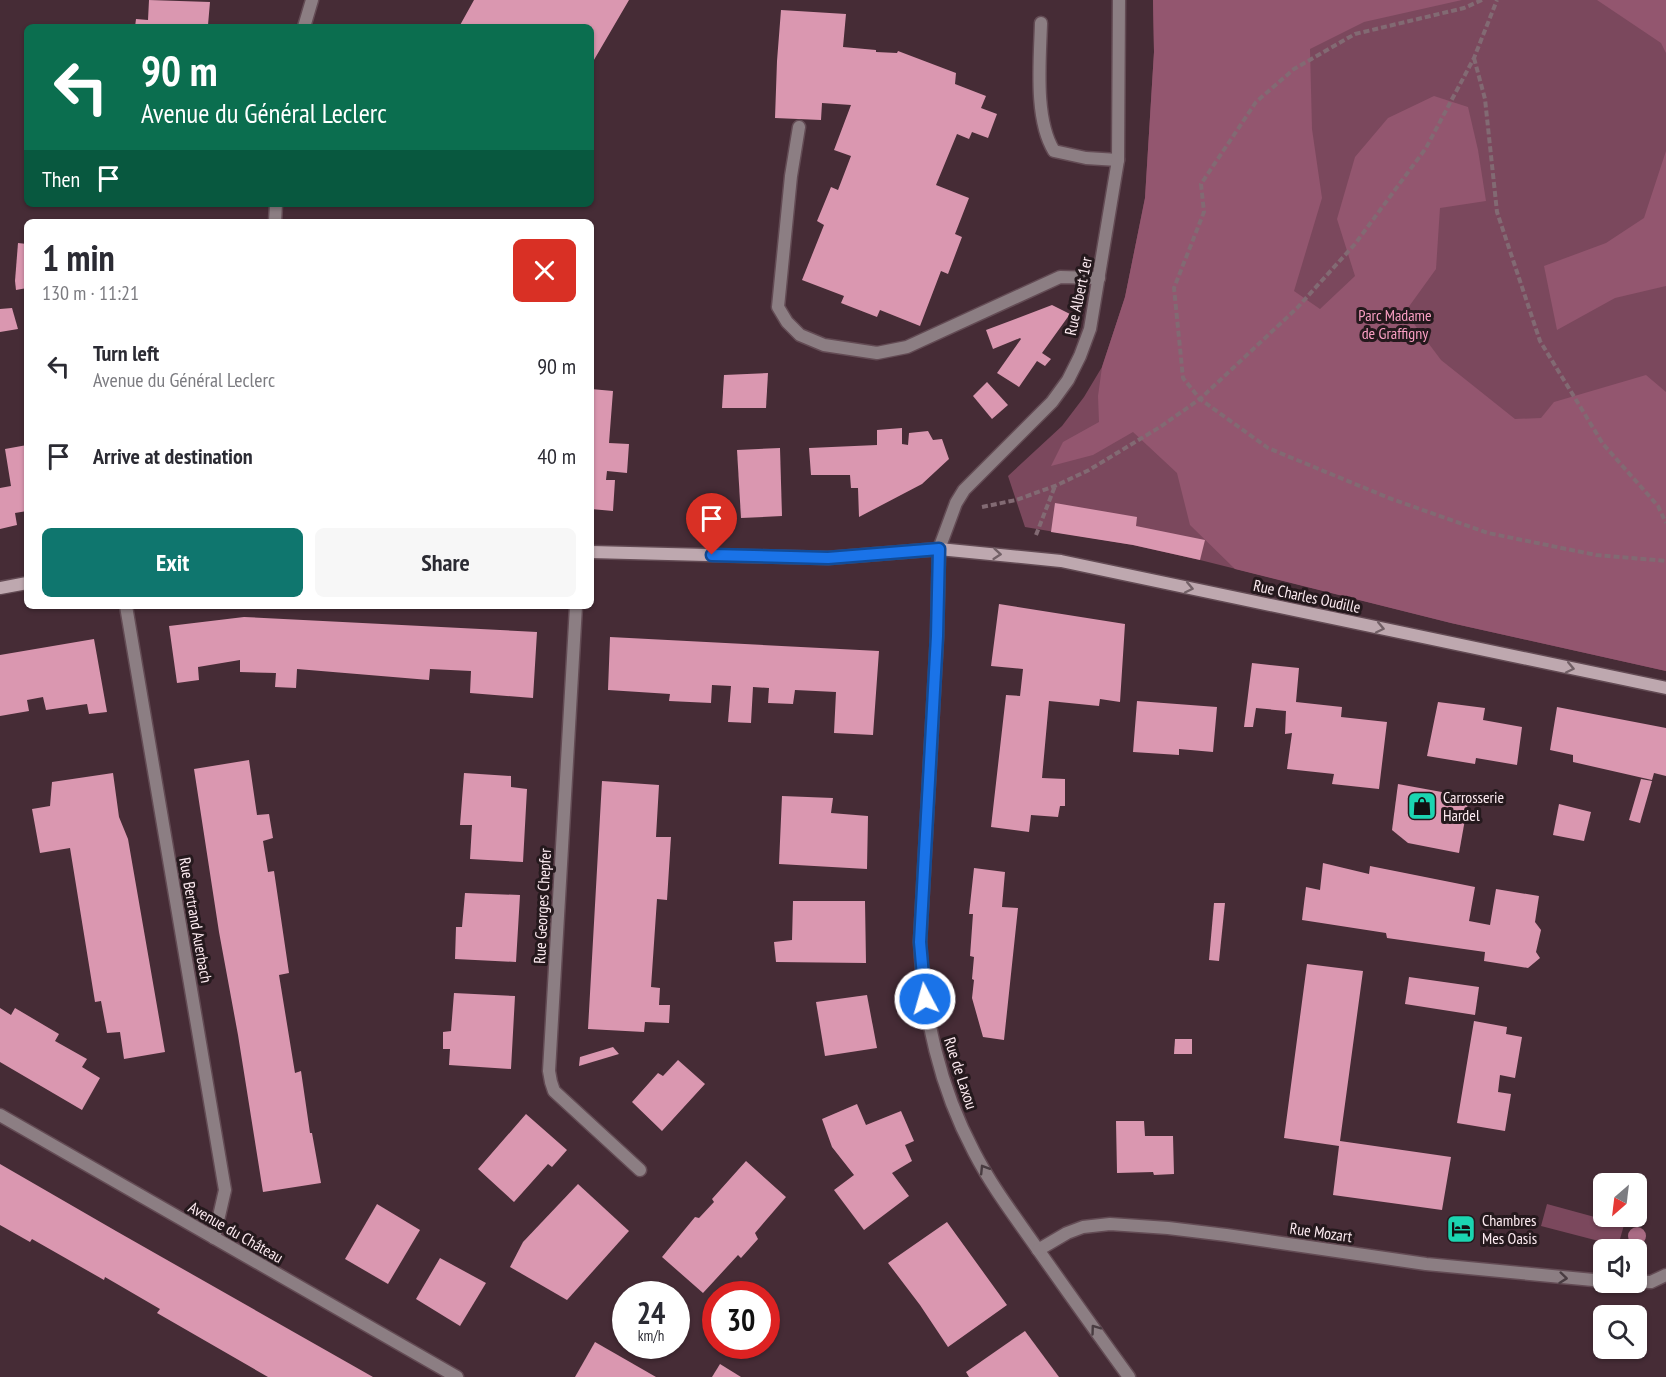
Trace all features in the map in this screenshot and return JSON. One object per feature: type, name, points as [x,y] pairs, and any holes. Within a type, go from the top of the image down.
[{"type":"street","points":[[305,24],[312,0]]},
{"type":"street","name":"Rue Albert 1er","points":[[939,549],[956,503],[964,490],[1052,402],[1068,380],[1090,329],[1118,160],[1119,0]]},
{"type":"street","points":[[1041,22],[1040,105],[1048,141],[1054,151],[1086,158],[1118,160]]},
{"type":"street","points":[[799,127],[791,176],[777,307],[800,335],[824,345],[877,353],[907,347],[1060,277],[1099,279]]},
{"type":"street","name":"Rue Charles Oudille","points":[[594,552],[828,558],[939,549],[1061,561],[1666,688]]},
{"type":"street","name":"Rue de Laxou","points":[[939,549],[937,636],[920,942],[927,1016],[946,1086],[974,1153],[1003,1200],[1129,1377]]},
{"type":"street","points":[[0,588],[24,584]]},
{"type":"street","name":"Rue Bertrand Auerbach","points":[[127,609],[225,1191],[214,1238]]},
{"type":"street","name":"Rue Georges Chepfer","points":[[576,609],[549,1071],[554,1092],[640,1170]]},
{"type":"street","name":"Avenue du Château","points":[[0,1115],[457,1377]]},
{"type":"street","name":"Rue Mozart","points":[[1038,1250],[1067,1233],[1083,1227],[1110,1224],[1226,1234],[1426,1264],[1593,1280]]},
{"type":"street","points":[[1647,1282],[1666,1275]]},
{"type":"path","points":[[1482,0],[1464,8],[1355,34],[1294,69],[1256,102],[1202,184],[1204,212],[1174,288],[1183,378],[1200,399],[1268,448],[1389,498],[1488,533],[1596,555],[1666,561]]},
{"type":"path","points":[[952,514],[1016,500],[1055,486],[1089,470],[1160,427],[1200,399],[1297,308],[1355,243],[1426,148],[1474,58],[1497,0]]},
{"type":"path","points":[[1474,58],[1485,99],[1497,212],[1540,341],[1603,444],[1658,506],[1666,523]]},
{"type":"path","points":[[1026,557],[1039,530],[1055,486]]},
{"type":"green space","name":"Parc Madame de Graffigny","points":[[1153,0],[1666,0],[1666,671],[1451,623],[1200,560],[1133,545],[1025,527],[1008,476],[1062,426],[1084,397],[1102,367],[1125,297],[1145,198],[1154,52]]},
{"type":"green space","name":"Parc Madame de Graffigny","points":[[1153,0],[1462,0],[1364,22],[1310,49],[1312,129],[1322,198],[1294,291],[1320,309],[1355,276],[1337,219],[1355,157],[1388,118],[1434,96],[1468,107],[1486,201],[1440,208],[1436,269],[1405,312],[1441,360],[1515,419],[1541,418],[1554,402],[1646,375],[1666,392],[1666,671],[1451,623],[1235,569],[1190,525],[1177,473],[1133,432],[1093,455],[1051,466],[1063,442],[1099,422],[1098,396],[1102,367],[1125,297],[1145,198],[1154,52]]},
{"type":"green space","points":[[1597,0],[1666,0],[1666,53],[1661,43]]},
{"type":"green space","points":[[1666,151],[1666,286],[1615,298],[1557,330],[1544,266],[1606,243],[1644,218]]},
{"type":"green space","points":[[1547,1204],[1593,1217],[1593,1227],[1623,1227],[1620,1239],[1593,1240],[1541,1226]]},
{"type":"building","points":[[149,0],[210,2],[208,24],[135,24],[136,19],[148,20]]},
{"type":"building","points":[[474,0],[629,0],[594,60],[594,24],[461,24]]},
{"type":"building","points":[[781,10],[846,14],[843,47],[876,50],[876,52],[897,53],[898,51],[956,73],[955,84],[986,96],[981,108],[997,114],[988,138],[972,132],[969,139],[957,134],[936,185],[969,198],[955,234],[962,237],[948,274],[941,271],[920,326],[880,310],[877,317],[841,303],[844,296],[802,280],[824,225],[817,221],[831,187],[838,190],[851,156],[834,150],[851,105],[822,103],[821,120],[775,118]]},
{"type":"building","points":[[18,243],[24,244],[24,289],[16,290]]},
{"type":"building","points":[[1052,305],[1070,314],[1042,353],[1051,359],[1045,366],[1037,361],[1019,387],[997,373],[1021,339],[993,349],[986,330]]},
{"type":"building","points":[[12,308],[18,329],[0,332],[0,309]]},
{"type":"building","points":[[768,373],[766,408],[722,408],[724,375]]},
{"type":"building","points":[[987,382],[1008,405],[992,419],[973,396]]},
{"type":"building","points":[[594,389],[613,391],[609,443],[629,444],[627,473],[607,471],[606,480],[615,480],[613,511],[594,509]]},
{"type":"building","points":[[902,428],[902,444],[908,445],[909,433],[928,431],[933,440],[942,439],[949,459],[922,484],[859,517],[858,488],[851,488],[850,475],[811,475],[809,448],[877,445],[877,430]]},
{"type":"building","points":[[24,446],[24,512],[15,513],[17,525],[0,529],[0,488],[11,486],[5,449]]},
{"type":"building","points":[[780,448],[782,516],[741,518],[737,450]]},
{"type":"building","points":[[1055,503],[1137,517],[1136,526],[1205,540],[1200,560],[1133,545],[1051,532]]},
{"type":"building","points":[[999,604],[1125,624],[1120,702],[1100,699],[1099,706],[1049,701],[1042,778],[1065,779],[1065,806],[1060,806],[1058,817],[1031,815],[1029,832],[991,827],[1006,695],[1020,696],[1023,669],[991,666]]},
{"type":"building","points":[[244,617],[537,632],[533,698],[470,693],[471,671],[430,669],[429,680],[297,669],[296,688],[275,687],[276,673],[240,672],[240,660],[198,667],[199,680],[177,683],[169,626]]},
{"type":"building","points":[[610,637],[879,651],[873,735],[834,733],[836,692],[795,690],[793,704],[768,703],[769,688],[753,687],[751,723],[728,722],[731,686],[712,685],[711,703],[669,701],[670,694],[608,690]]},
{"type":"building","points":[[94,639],[107,712],[89,714],[87,704],[46,710],[43,697],[27,700],[29,711],[0,716],[0,655]]},
{"type":"building","points":[[1252,663],[1299,668],[1296,702],[1342,707],[1341,717],[1387,722],[1379,789],[1332,784],[1334,774],[1287,769],[1292,733],[1285,734],[1286,711],[1256,708],[1253,727],[1244,727]]},
{"type":"building","points":[[1137,701],[1217,707],[1213,752],[1179,749],[1179,755],[1133,752]]},
{"type":"building","points":[[1438,702],[1485,708],[1483,720],[1522,727],[1517,765],[1476,758],[1475,764],[1427,756]]},
{"type":"building","points":[[1557,707],[1666,728],[1666,776],[1654,773],[1652,780],[1573,762],[1573,755],[1550,750]]},
{"type":"building","points":[[249,760],[257,815],[269,814],[273,838],[263,841],[268,872],[274,871],[289,973],[279,975],[295,1073],[301,1071],[310,1133],[312,1133],[321,1183],[263,1192],[194,769]]},
{"type":"building","points":[[113,773],[119,817],[128,839],[165,1052],[124,1059],[120,1032],[107,1033],[101,1001],[95,1002],[70,848],[40,853],[32,809],[50,806],[52,782]]},
{"type":"building","points":[[464,773],[511,776],[511,787],[527,789],[523,862],[470,859],[472,825],[460,825]]},
{"type":"building","points":[[1641,779],[1652,781],[1640,823],[1629,820]]},
{"type":"building","points":[[602,781],[659,785],[656,837],[671,837],[667,900],[657,899],[651,987],[660,988],[659,1005],[670,1005],[669,1023],[645,1022],[644,1032],[588,1029]]},
{"type":"building","points":[[1398,784],[1469,797],[1459,853],[1408,843],[1392,830]]},
{"type":"building","points":[[782,796],[833,798],[831,813],[868,816],[867,869],[779,864]]},
{"type":"building","points":[[1559,804],[1591,812],[1584,841],[1553,835]]},
{"type":"building","points":[[1323,863],[1369,874],[1370,866],[1475,887],[1469,921],[1490,925],[1496,889],[1539,896],[1535,922],[1541,930],[1536,952],[1540,958],[1528,968],[1484,961],[1485,952],[1387,938],[1386,933],[1302,920],[1306,887],[1320,890]]},
{"type":"building","points":[[974,868],[1005,872],[1002,907],[1018,908],[1004,1040],[983,1037],[972,998],[974,957],[970,956],[973,914],[969,914]]},
{"type":"building","points":[[465,893],[520,895],[516,962],[455,959],[456,927],[462,927]]},
{"type":"building","points":[[793,901],[865,901],[866,963],[776,962],[774,942],[792,940]]},
{"type":"building","points":[[1214,903],[1225,903],[1219,961],[1209,960]]},
{"type":"building","points":[[1307,964],[1363,971],[1340,1141],[1451,1157],[1442,1210],[1333,1195],[1339,1146],[1284,1138]]},
{"type":"building","points":[[1409,977],[1479,987],[1475,1015],[1405,1004]]},
{"type":"building","points":[[454,993],[515,996],[511,1069],[449,1065],[450,1049],[443,1049],[443,1032],[451,1031]]},
{"type":"building","points":[[867,995],[877,1048],[825,1056],[816,1002]]},
{"type":"building","points":[[0,1008],[11,1015],[15,1008],[59,1034],[55,1041],[87,1059],[82,1067],[100,1078],[82,1110],[0,1062]]},
{"type":"building","points":[[1474,1021],[1507,1027],[1506,1034],[1522,1037],[1515,1078],[1500,1075],[1498,1092],[1511,1094],[1505,1131],[1457,1123]]},
{"type":"building","points":[[1175,1039],[1192,1039],[1192,1054],[1174,1054]]},
{"type":"building","points":[[613,1047],[619,1054],[579,1066],[580,1057]]},
{"type":"building","points":[[678,1060],[705,1084],[662,1131],[632,1102],[658,1073],[663,1076]]},
{"type":"building","points":[[857,1104],[866,1125],[901,1111],[914,1141],[905,1145],[912,1161],[892,1173],[909,1196],[864,1230],[834,1190],[854,1175],[832,1147],[822,1119]]},
{"type":"building","points":[[526,1114],[567,1150],[552,1167],[548,1164],[514,1202],[478,1169]]},
{"type":"building","points":[[1116,1121],[1144,1121],[1145,1136],[1173,1136],[1174,1174],[1117,1173]]},
{"type":"building","points":[[746,1161],[786,1197],[755,1233],[758,1239],[741,1258],[738,1255],[714,1281],[702,1281],[702,1292],[662,1257],[695,1217],[699,1218],[714,1202],[712,1199]]},
{"type":"building","points":[[0,1164],[373,1377],[268,1377],[157,1313],[160,1309],[105,1277],[104,1280],[32,1239],[30,1242],[0,1225]]},
{"type":"building","points":[[578,1184],[629,1231],[567,1300],[510,1267],[523,1242]]},
{"type":"building","points":[[377,1204],[420,1230],[388,1284],[345,1259]]},
{"type":"building","points":[[947,1222],[1007,1305],[948,1347],[888,1263]]},
{"type":"building","points":[[440,1258],[486,1283],[460,1326],[416,1299]]},
{"type":"building","points":[[1025,1331],[1059,1377],[969,1377],[966,1372]]},
{"type":"building","points":[[595,1342],[612,1352],[612,1359],[625,1359],[656,1377],[575,1377]]},
{"type":"building","points":[[720,1364],[741,1377],[712,1377]]},
{"type":"place","name":"Carrosserie Hardel","points":[[1422,806]]},
{"type":"place","name":"Chambres Mes Oasis","points":[[1461,1229]]},
{"type":"route","points":[[712,555],[828,558],[939,549],[937,636],[920,942],[925,999]]}]
